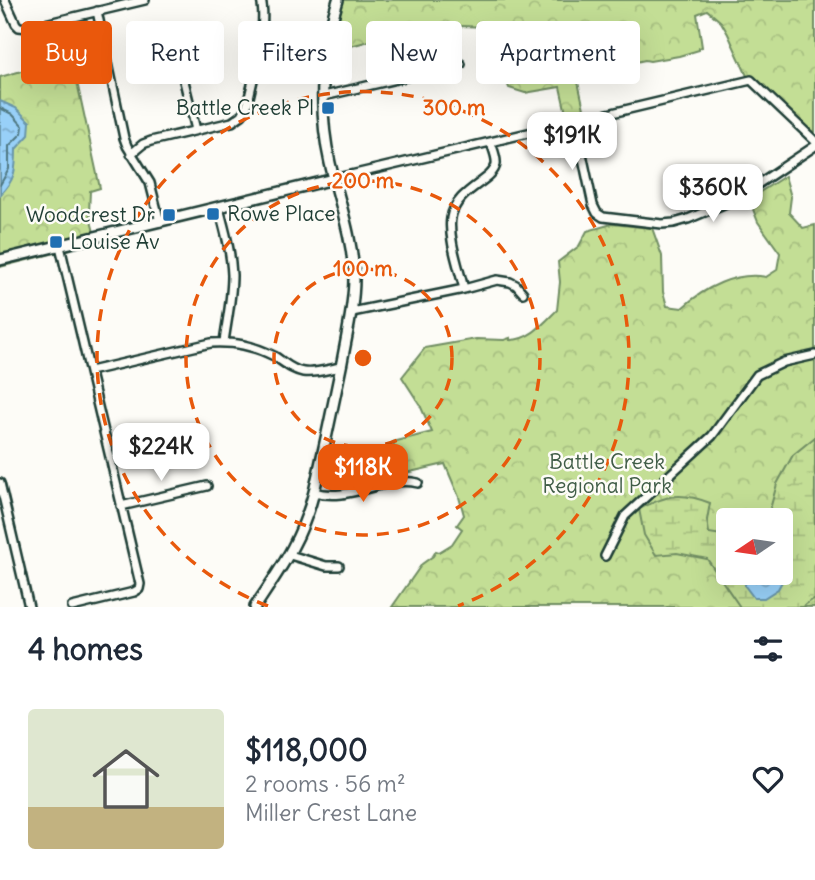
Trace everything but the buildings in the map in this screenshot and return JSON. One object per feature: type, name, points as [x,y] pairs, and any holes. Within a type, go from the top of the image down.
[{"type":"street","points":[[5,0],[16,24],[23,28],[145,0]]},
{"type":"street","points":[[261,0],[262,21]]},
{"type":"street","points":[[333,21],[338,0]]},
{"type":"street","points":[[97,12],[124,138],[150,183],[160,222]]},
{"type":"street","points":[[0,260],[751,80],[815,141]]},
{"type":"street","points":[[185,84],[196,130]]},
{"type":"street","points":[[131,154],[151,141],[232,122],[246,109],[251,84]]},
{"type":"street","points":[[255,607],[290,555],[306,519],[352,312],[352,261],[327,141],[324,84]]},
{"type":"street","points":[[324,96],[375,84]]},
{"type":"street","points":[[575,121],[597,213],[603,217],[662,224],[688,219],[743,194],[815,146]]},
{"type":"street","points":[[464,289],[451,235],[451,220],[459,200],[490,175],[495,167],[491,142]]},
{"type":"street","points":[[219,208],[232,272],[224,342]]},
{"type":"street","points":[[60,246],[140,584],[139,589],[134,592],[72,607]]},
{"type":"street","points":[[352,312],[495,280],[516,285],[523,293]]},
{"type":"street","points":[[90,371],[224,342],[252,346],[300,371],[315,372],[341,367]]},
{"type":"street","points":[[605,556],[625,516],[712,436],[757,375],[784,362],[815,355]]},
{"type":"street","points":[[314,492],[338,496],[398,482],[418,483]]},
{"type":"street","points":[[0,483],[29,607]]},
{"type":"street","points":[[121,506],[207,486]]},
{"type":"street","points":[[290,555],[326,566],[339,566]]},
{"type":"green space","points":[[343,0],[815,0],[815,141],[747,76],[721,22],[707,10],[697,14],[702,47],[699,50],[650,61],[640,61],[640,21],[476,21],[476,27],[462,26],[462,21],[366,21],[366,42],[352,46],[352,21],[338,21]]},
{"type":"green space","points":[[21,71],[21,84],[77,84],[100,188],[90,191],[89,213],[95,236],[69,243],[71,249],[0,267],[0,77]]},
{"type":"green space","points":[[508,84],[578,84],[588,127],[570,131],[560,87],[525,93],[509,88]]},
{"type":"green space","name":"Battle Creek Regional Park","points":[[785,176],[791,197],[789,213],[803,228],[815,225],[815,607],[392,607],[422,564],[436,551],[439,552],[452,544],[462,529],[457,525],[464,515],[445,464],[401,474],[393,442],[432,432],[420,405],[402,377],[425,348],[476,339],[510,340],[530,334],[557,310],[560,282],[558,262],[579,246],[587,231],[612,224],[652,228],[662,256],[663,292],[667,306],[682,308],[710,288],[732,279],[743,276],[766,277],[777,270],[780,253],[758,222],[749,199]]},
{"type":"green space","points":[[815,437],[815,598],[802,607],[740,607],[725,585],[793,585],[793,508],[770,508],[777,484],[793,455]]},
{"type":"green space","points":[[674,496],[710,503],[707,520],[709,533],[716,534],[716,572],[707,559],[677,553],[656,555],[644,535],[639,509]]},
{"type":"water","points":[[0,101],[16,108],[30,122],[29,135],[16,149],[12,179],[0,195]]},
{"type":"water","points":[[780,585],[764,598],[754,598],[745,586]]},
{"type":"place","name":"Battle Creek Pl","points":[[328,108]]},
{"type":"place","name":"Rowe Place","points":[[213,214]]},
{"type":"place","name":"Woodcrest Dr","points":[[169,215]]},
{"type":"place","name":"Louise Av","points":[[56,242]]}]
